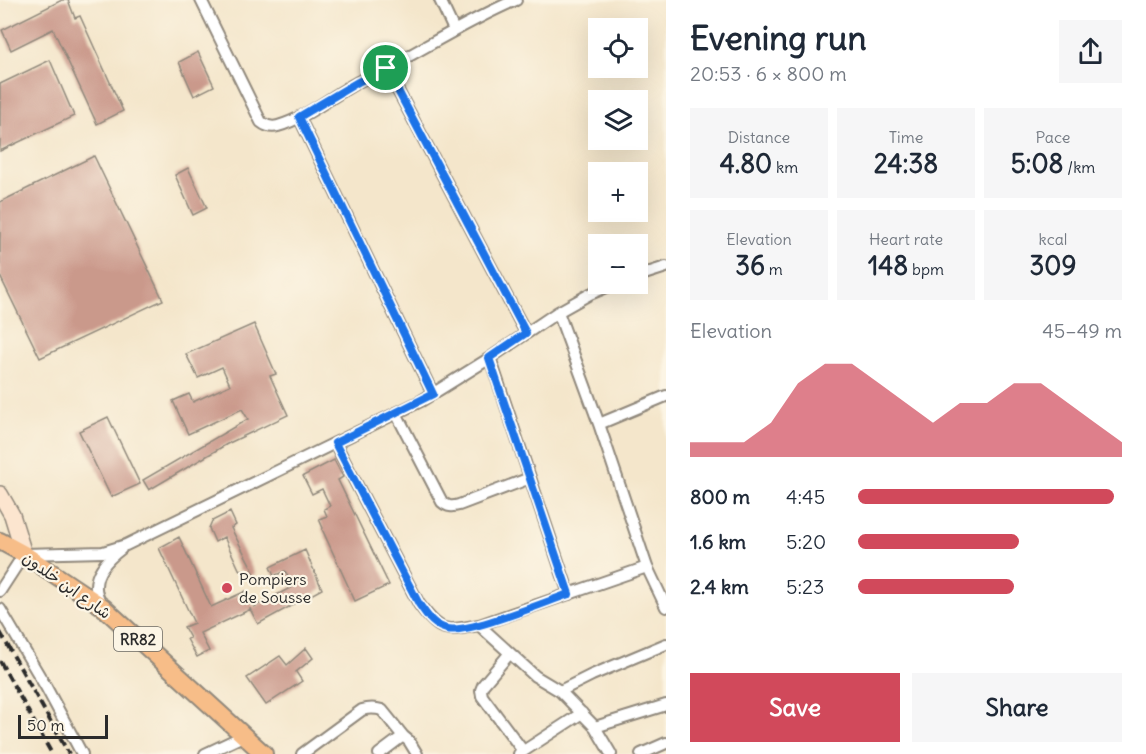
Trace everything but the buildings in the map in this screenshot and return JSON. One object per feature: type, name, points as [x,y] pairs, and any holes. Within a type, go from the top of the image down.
[{"type":"main road","points":[[0,494],[12,515],[24,554]]},
{"type":"main road","name":"شارع ابن خلدون","points":[[0,541],[24,554],[102,607],[264,754]]},
{"type":"street","points":[[201,0],[261,122],[272,127],[299,117],[454,30],[516,0]]},
{"type":"street","points":[[440,0],[454,30]]},
{"type":"street","points":[[386,68],[526,333]]},
{"type":"street","points":[[299,117],[433,394]]},
{"type":"street","points":[[648,273],[666,267]]},
{"type":"street","points":[[0,591],[24,554],[103,552],[126,545],[433,394],[558,312],[590,294]]},
{"type":"street","points":[[558,312],[599,424],[647,567],[666,607]]},
{"type":"street","points":[[489,358],[569,594]]},
{"type":"street","points":[[599,424],[666,396]]},
{"type":"street","points":[[396,413],[442,502],[449,507],[530,477]]},
{"type":"street","points":[[335,443],[419,604],[430,620],[447,629],[479,625],[647,567]]},
{"type":"street","points":[[102,607],[96,588],[101,570],[110,558],[126,545]]},
{"type":"street","points":[[0,609],[82,754]]},
{"type":"street","points":[[479,625],[535,676],[560,691],[595,728],[611,754]]},
{"type":"street","points":[[560,691],[666,644]]},
{"type":"street","points":[[510,653],[483,685],[481,693],[521,752],[582,713]]},
{"type":"street","points":[[595,728],[666,705]]},
{"type":"street","points":[[302,754],[366,709],[382,710],[409,741],[417,754]]},
{"type":"street","points":[[205,754],[243,735]]},
{"type":"street","points":[[379,754],[403,736]]},
{"type":"street","points":[[534,744],[540,754]]},
{"type":"street","points":[[641,754],[665,746]]},
{"type":"railway","points":[[0,632],[69,754]]},
{"type":"railway","points":[[0,661],[52,754]]},
{"type":"place","name":"Pompiers de Sousse","points":[[227,588]]},
{"type":"route","points":[[386,68],[526,333],[489,358],[569,594],[479,625],[454,629],[435,624],[419,604],[335,443],[433,394],[299,117],[386,68]]}]
